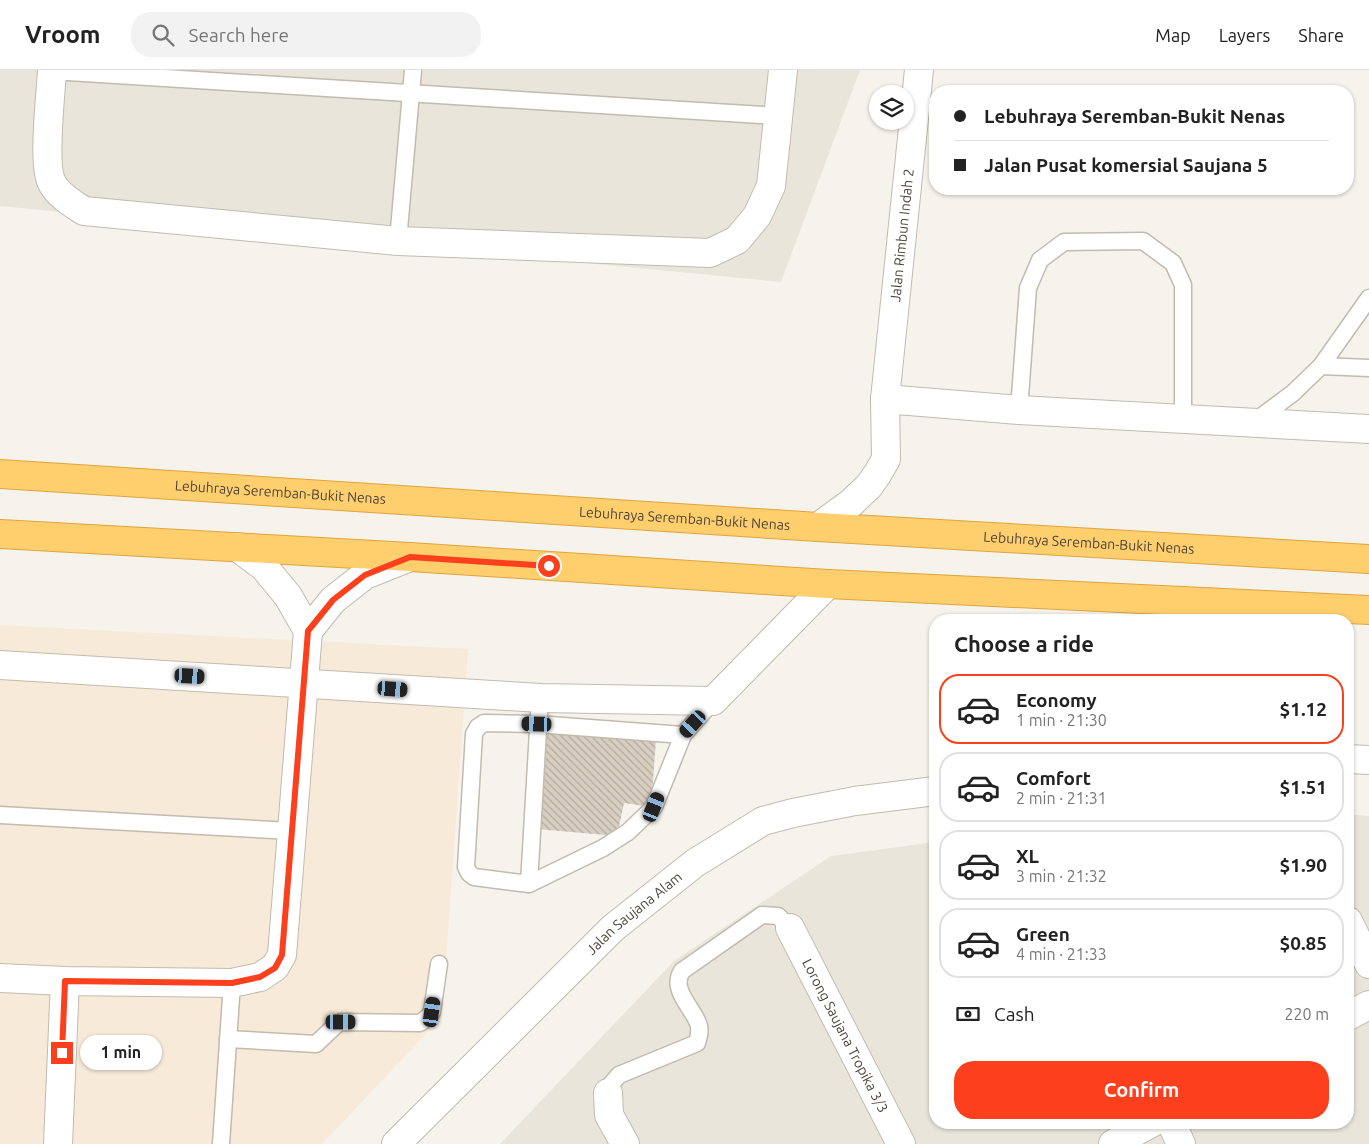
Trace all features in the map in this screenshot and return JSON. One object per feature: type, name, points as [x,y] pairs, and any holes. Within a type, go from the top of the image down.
[{"type":"highway","name":"Lebuhraya Seremban-Bukit Nenas","points":[[0,474],[818,527],[1369,559]]},
{"type":"highway","points":[[0,534],[410,557],[828,584],[1369,610]]},
{"type":"street","points":[[52,71],[47,163],[52,183],[66,198],[84,211],[398,241],[710,252],[737,240],[757,216],[771,186],[783,70]]},
{"type":"street","name":"Jalan Rimbun Indah 2","points":[[818,527],[851,503],[868,486],[886,459],[885,399],[919,70]]},
{"type":"street","points":[[885,399],[1019,410],[1369,429]]},
{"type":"street","points":[[0,978],[65,981],[232,983],[260,977],[275,968],[282,955],[308,631],[288,596],[264,568],[237,547]]},
{"type":"street","points":[[308,631],[333,600],[365,575],[410,557]]},
{"type":"street","points":[[0,665],[304,683],[539,711],[713,701],[828,584]]},
{"type":"street","points":[[1354,759],[1369,760]]},
{"type":"street","name":"Jalan Saujana Alam","points":[[396,1144],[613,928],[694,863],[763,821],[855,801],[929,791]]},
{"type":"street","name":"Lorong Saujana Tropika 3/3","points":[[790,928],[901,1144]]},
{"type":"street","points":[[1354,933],[1369,964]]},
{"type":"street","points":[[58,1144],[65,981]]},
{"type":"street","points":[[1354,1013],[1369,1005]]},
{"type":"street","points":[[608,1093],[609,1114],[625,1144]]},
{"type":"street","points":[[1113,1144],[1140,1129]]},
{"type":"street","points":[[1174,1129],[1182,1144]]},
{"type":"lane","points":[[398,241],[413,70]]},
{"type":"lane","points":[[52,71],[778,116]]},
{"type":"lane","points":[[1019,410],[1028,288],[1040,260],[1064,242],[1143,242],[1173,263],[1183,285],[1184,420]]},
{"type":"lane","points":[[1252,423],[1293,393],[1321,366],[1369,298]]},
{"type":"lane","points":[[1321,366],[1369,368]]},
{"type":"lane","points":[[683,735],[539,711],[484,722],[474,734],[466,867],[469,873],[474,878],[529,884],[603,848],[628,832],[654,807],[683,735],[713,701]]},
{"type":"lane","points":[[529,884],[539,711]]},
{"type":"lane","points":[[0,815],[292,831]]},
{"type":"lane","points":[[608,1093],[612,1083],[619,1075],[697,1043],[700,1034],[698,1024],[679,989],[678,980],[682,971],[762,915],[778,916],[790,928]]},
{"type":"lane","points":[[228,1039],[316,1044],[341,1022],[420,1023],[432,1012],[439,964]]},
{"type":"lane","points":[[221,1144],[232,983]]},
{"type":"shaded area","points":[[0,70],[860,70],[781,282],[0,206]]},
{"type":"shaded area","points":[[0,625],[468,649],[442,1017],[322,1144],[0,1144]]},
{"type":"shaded area","points":[[1354,815],[1369,816],[1369,1144],[500,1144],[674,961],[831,856],[929,843],[929,1129],[1354,1129]]},
{"type":"building","points":[[544,728],[656,740],[651,807],[624,803],[617,836],[537,829]]},
{"type":"route","points":[[62,1053],[65,981],[232,983],[260,977],[275,968],[282,955],[308,631],[333,600],[365,575],[410,557],[549,566]]}]
